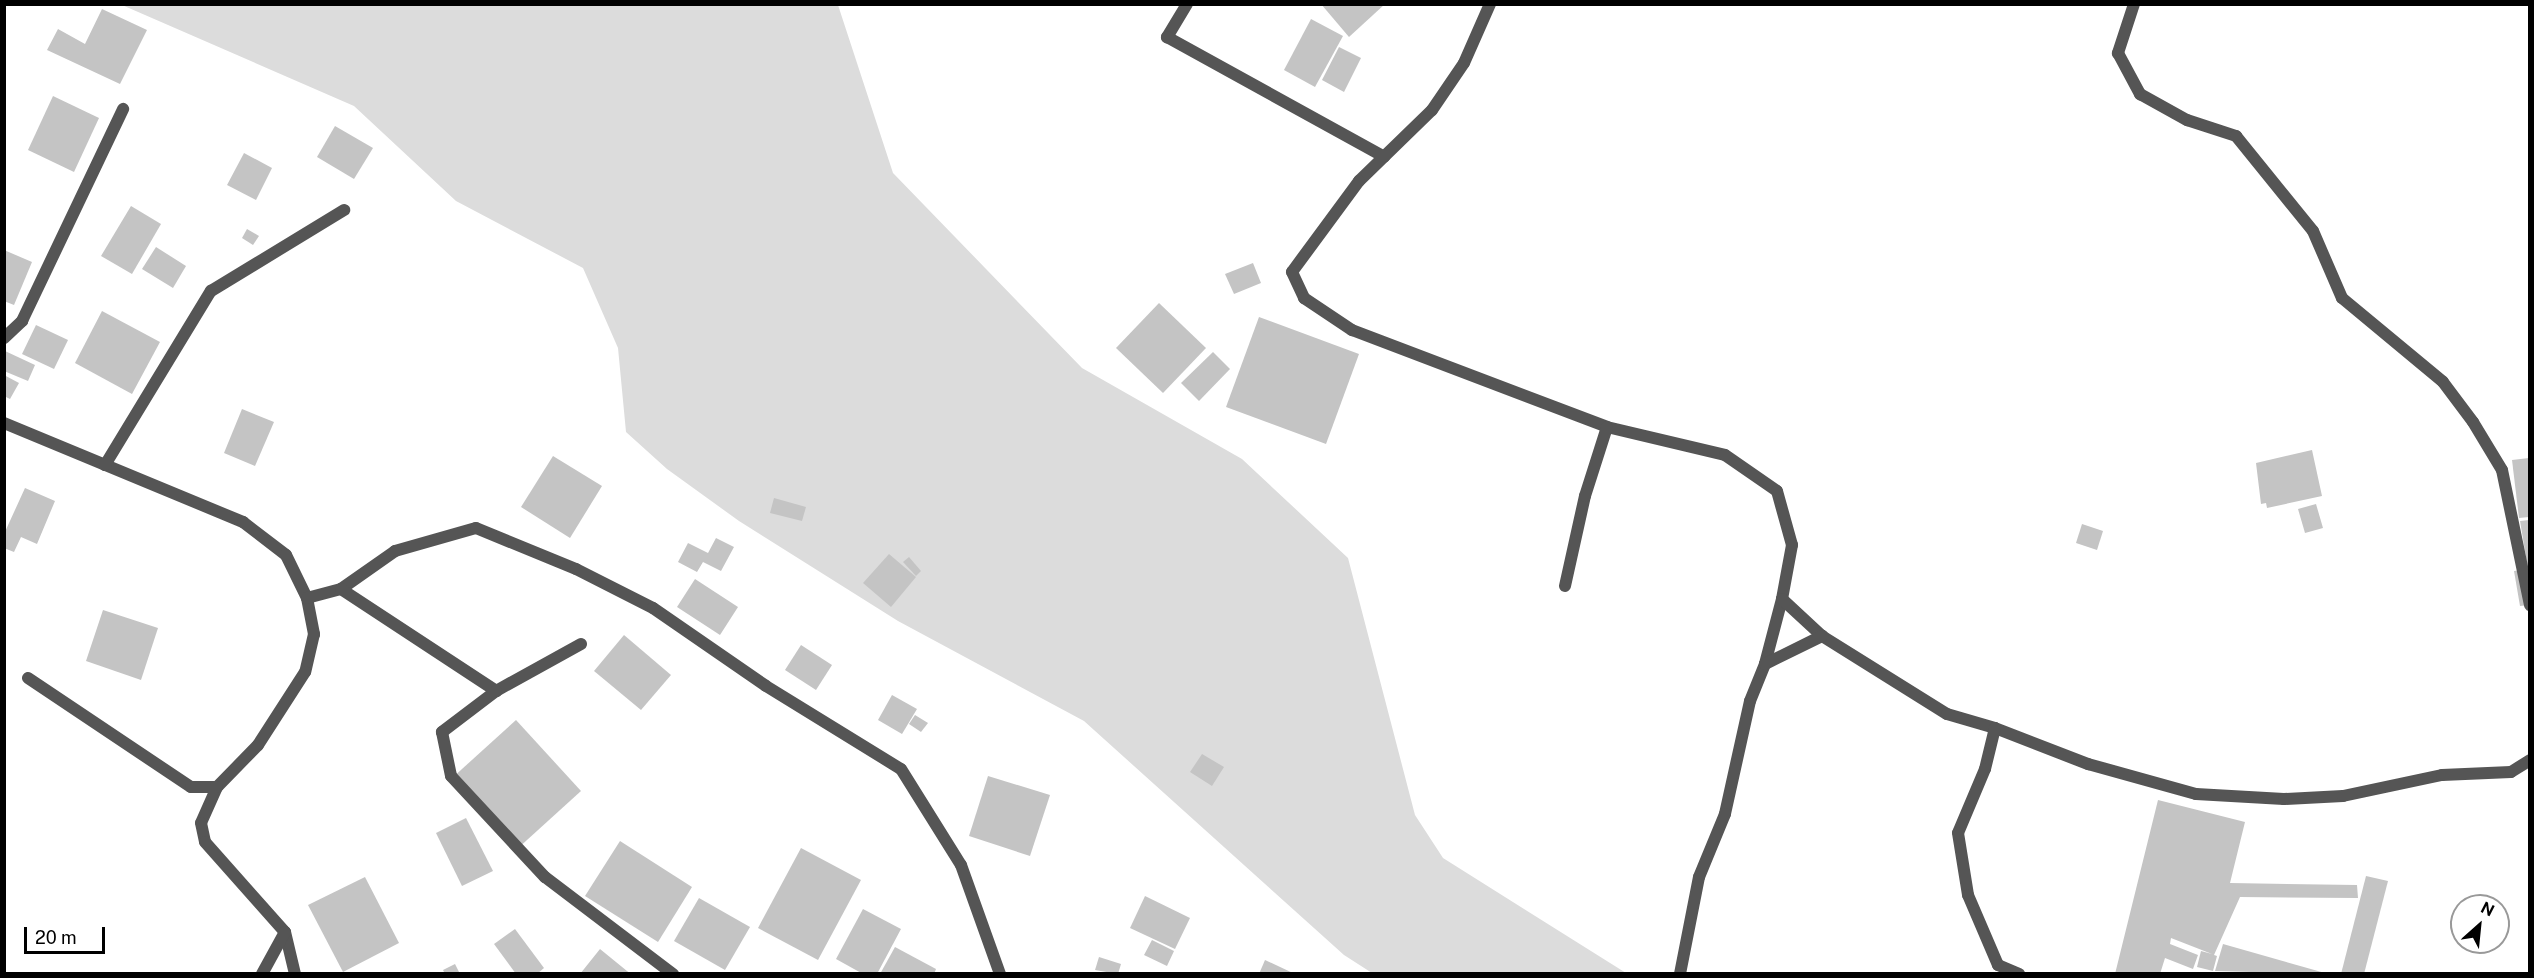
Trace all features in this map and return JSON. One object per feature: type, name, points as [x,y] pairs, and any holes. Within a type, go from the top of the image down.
[{"type":"street","points":[[1187,4],[1167,37],[1383,157]]},
{"type":"street","points":[[1490,4],[1464,63],[1432,110],[1359,181],[1292,272],[1304,298],[1352,330],[1607,427],[1725,455],[1777,491],[1792,545],[1782,599],[1766,664],[1750,701],[1725,814],[1699,877],[1680,974]]},
{"type":"street","points":[[2134,4],[2118,53],[2140,94],[2187,120],[2236,136],[2313,231],[2342,298],[2444,382],[2473,422],[2502,470],[2529,604]]},
{"type":"street","points":[[4,338],[22,321],[123,109]]},
{"type":"street","points":[[105,465],[212,291],[344,210]]},
{"type":"street","points":[[4,423],[243,522],[286,555],[307,598],[314,634],[305,672],[258,744],[217,787],[201,823],[205,842],[285,932],[296,974]]},
{"type":"street","points":[[1565,586],[1585,496],[1607,427]]},
{"type":"street","points":[[307,598],[341,589],[395,551],[476,528],[576,569],[653,608],[766,686],[901,769],[961,864],[1000,974]]},
{"type":"street","points":[[341,589],[496,691]]},
{"type":"street","points":[[1782,599],[1822,636],[1947,714],[1995,728],[2088,764],[2196,794],[2273,799],[2343,796],[2442,775],[2511,772],[2529,760]]},
{"type":"street","points":[[1766,664],[1822,636]]},
{"type":"street","points":[[581,644],[496,691],[442,732],[451,776],[545,877],[673,974]]},
{"type":"street","points":[[28,678],[191,788],[217,787]]},
{"type":"street","points":[[1995,728],[1985,769],[1958,833],[1968,895],[1998,965],[2019,974]]},
{"type":"street","points":[[262,974],[285,932]]},
{"type":"shaded area","points":[[122,5],[838,5],[893,173],[1082,368],[1242,459],[1348,558],[1415,815],[1443,858],[1626,973],[1372,973],[1344,955],[1084,721],[898,621],[739,521],[667,469],[626,432],[618,348],[583,268],[456,201],[354,106]]},
{"type":"building","points":[[1321,4],[1385,4],[1349,37]]},
{"type":"building","points":[[102,9],[147,30],[120,84],[47,50],[58,29],[85,44]]},
{"type":"building","points":[[1311,19],[1343,36],[1315,87],[1284,70]]},
{"type":"building","points":[[1339,47],[1361,58],[1344,92],[1322,80]]},
{"type":"building","points":[[53,96],[99,118],[74,172],[28,150]]},
{"type":"building","points":[[335,126],[373,148],[354,179],[317,157]]},
{"type":"building","points":[[244,153],[272,168],[256,200],[227,185]]},
{"type":"building","points":[[131,206],[161,224],[132,274],[101,256]]},
{"type":"building","points":[[247,229],[259,236],[253,245],[242,238]]},
{"type":"building","points":[[156,247],[186,266],[173,288],[142,269]]},
{"type":"building","points":[[4,250],[32,262],[14,305],[4,301]]},
{"type":"building","points":[[1253,263],[1261,283],[1234,294],[1225,274]]},
{"type":"building","points":[[1159,303],[1206,348],[1163,393],[1116,348]]},
{"type":"building","points":[[102,311],[160,342],[132,394],[75,363]]},
{"type":"building","points":[[1259,317],[1359,354],[1326,444],[1226,407]]},
{"type":"building","points":[[36,325],[68,340],[54,369],[22,354]]},
{"type":"building","points":[[5,351],[35,365],[28,381],[4,371]]},
{"type":"building","points":[[1213,352],[1230,369],[1199,401],[1181,383]]},
{"type":"building","points":[[4,375],[19,383],[10,399],[4,396]]},
{"type":"building","points":[[242,409],[274,422],[255,466],[224,453]]},
{"type":"building","points":[[2312,450],[2322,496],[2267,508],[2266,503],[2261,504],[2256,463]]},
{"type":"building","points":[[553,456],[602,486],[570,538],[521,507]]},
{"type":"building","points":[[2529,458],[2529,517],[2519,518],[2512,460]]},
{"type":"building","points":[[25,488],[55,501],[37,544],[21,537],[14,552],[4,548],[4,534]]},
{"type":"building","points":[[774,498],[806,507],[802,521],[770,513]]},
{"type":"building","points":[[2316,504],[2323,528],[2305,533],[2298,509]]},
{"type":"building","points":[[2529,520],[2529,605],[2520,606],[2514,571],[2528,569],[2520,521]]},
{"type":"building","points":[[2082,524],[2103,531],[2097,550],[2076,543]]},
{"type":"building","points":[[716,538],[734,547],[721,571],[703,562],[697,572],[678,562],[688,543],[708,553]]},
{"type":"building","points":[[889,554],[916,577],[891,607],[863,583]]},
{"type":"building","points":[[909,557],[921,571],[916,576],[903,562]]},
{"type":"building","points":[[695,579],[738,607],[720,635],[677,607]]},
{"type":"building","points":[[103,610],[158,628],[141,680],[86,661]]},
{"type":"building","points":[[624,635],[671,675],[641,710],[594,671]]},
{"type":"building","points":[[801,645],[832,665],[816,690],[785,670]]},
{"type":"building","points":[[892,695],[917,709],[902,734],[878,720]]},
{"type":"building","points":[[915,715],[928,723],[921,732],[909,724]]},
{"type":"building","points":[[516,720],[581,791],[516,850],[451,779]]},
{"type":"building","points":[[1202,754],[1224,767],[1212,786],[1190,772]]},
{"type":"building","points":[[988,776],[1050,795],[1030,856],[969,836]]},
{"type":"building","points":[[2158,800],[2245,822],[2230,883],[2357,885],[2358,898],[2240,897],[2214,955],[2217,956],[2213,971],[2197,967],[2201,951],[2212,954],[2171,938],[2170,944],[2198,955],[2193,969],[2165,958],[2160,974],[2115,974]]},
{"type":"building","points":[[466,818],[493,871],[462,886],[436,833]]},
{"type":"building","points":[[620,841],[692,887],[658,942],[585,896]]},
{"type":"building","points":[[801,848],[861,880],[818,960],[758,928]]},
{"type":"building","points":[[2366,876],[2388,881],[2364,974],[2341,974]]},
{"type":"building","points":[[365,877],[399,943],[343,972],[308,905]]},
{"type":"building","points":[[1145,896],[1190,918],[1175,949],[1130,928]]},
{"type":"building","points":[[699,898],[750,927],[725,970],[674,941]]},
{"type":"building","points":[[863,909],[901,929],[877,974],[863,974],[836,959]]},
{"type":"building","points":[[515,929],[544,968],[537,974],[516,974],[494,944]]},
{"type":"building","points":[[1152,940],[1174,951],[1167,966],[1144,955]]},
{"type":"building","points":[[2223,944],[2325,973],[2215,971]]},
{"type":"building","points":[[895,947],[936,969],[934,974],[880,974]]},
{"type":"building","points":[[600,949],[627,971],[631,974],[580,974]]},
{"type":"building","points":[[1099,957],[1121,964],[1118,974],[1095,970]]},
{"type":"building","points":[[1265,960],[1295,974],[1259,974]]},
{"type":"building","points":[[455,964],[460,974],[445,974],[443,970]]}]
